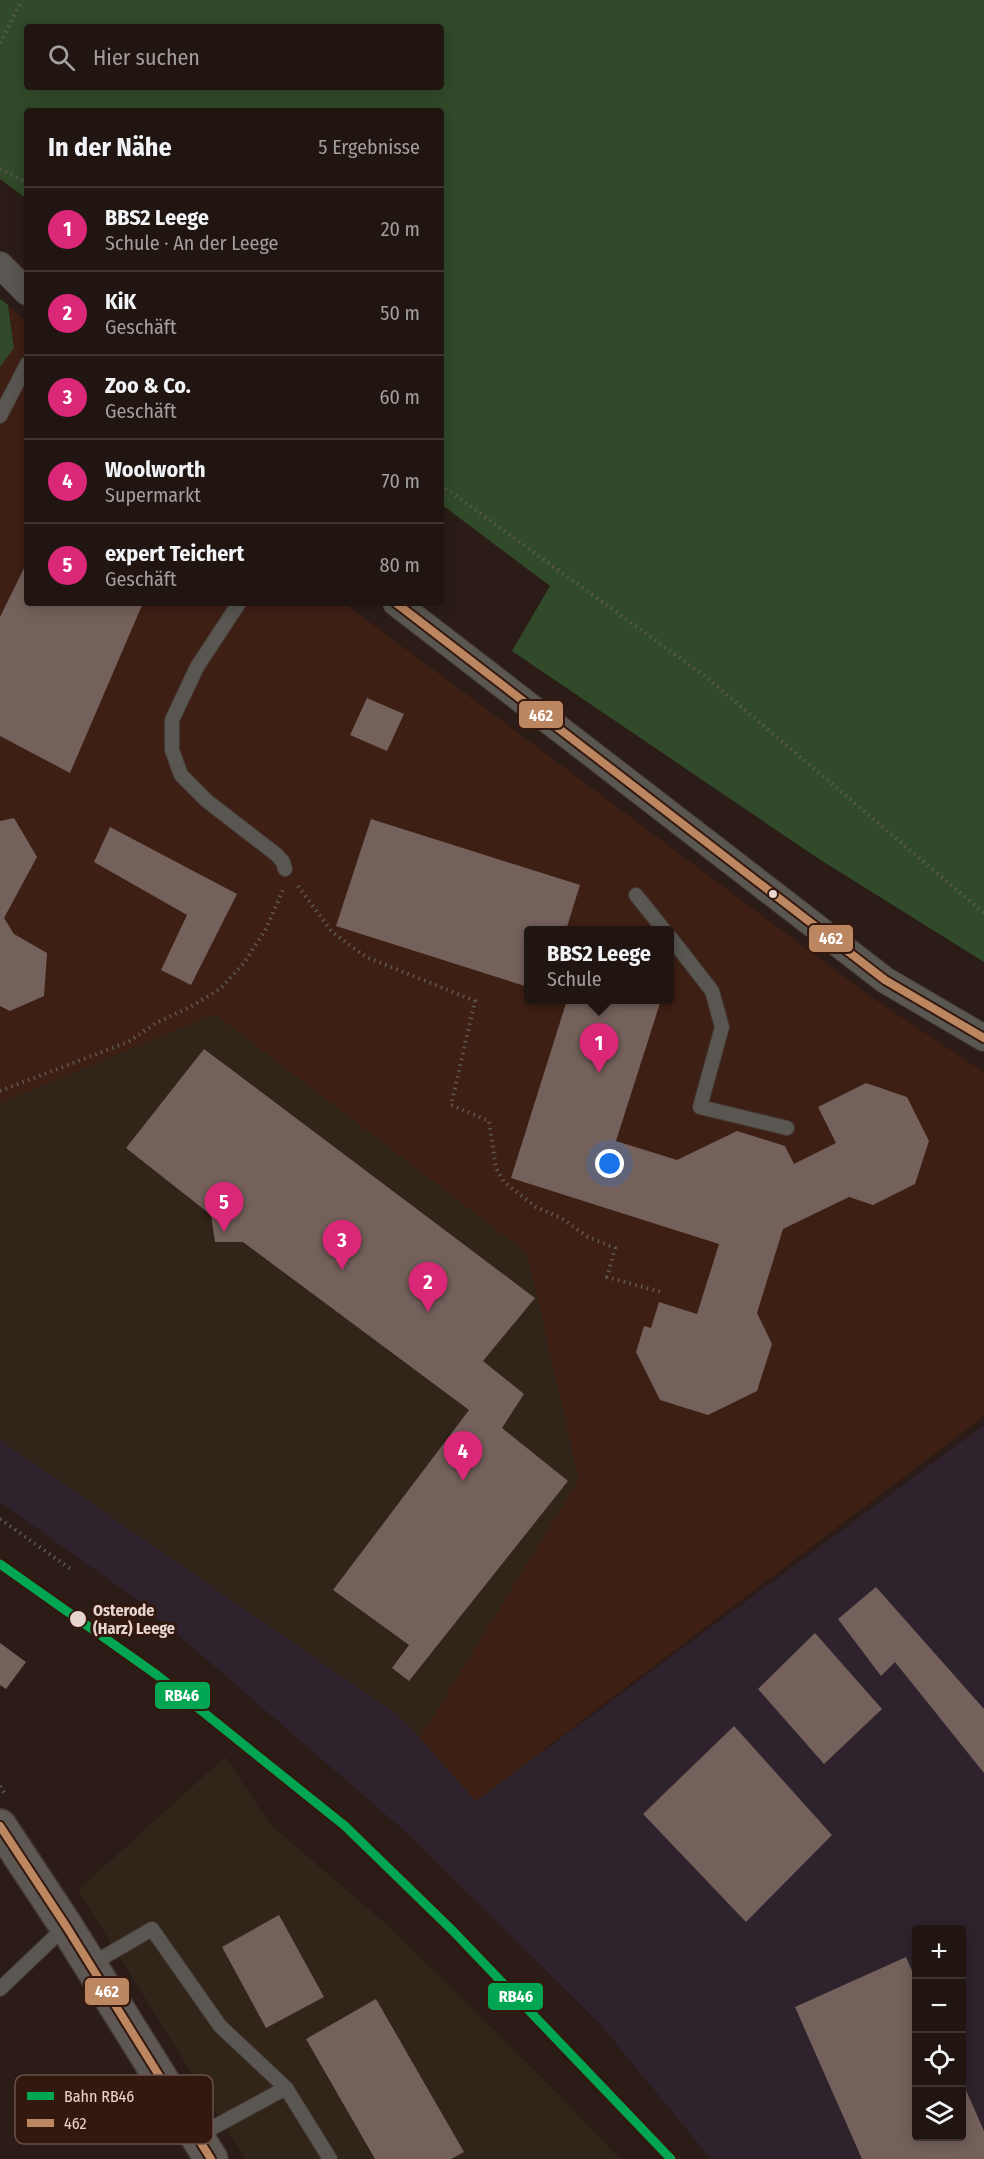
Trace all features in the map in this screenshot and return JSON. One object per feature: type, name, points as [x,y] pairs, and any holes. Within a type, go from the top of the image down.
[{"type":"street","points":[[0,266],[24,289]]},
{"type":"street","points":[[400,606],[885,980],[984,1038]]},
{"type":"street","points":[[0,1826],[66,1926],[159,2075]]},
{"type":"lane","points":[[0,416],[24,370]]},
{"type":"lane","points":[[237,606],[197,667],[172,720],[172,750],[181,775],[207,801],[277,855],[285,869]]},
{"type":"lane","points":[[636,895],[661,926]]},
{"type":"lane","points":[[674,943],[712,991],[722,1027],[700,1107],[788,1128]]},
{"type":"lane","points":[[1,1986],[66,1926]]},
{"type":"lane","points":[[90,1965],[152,1929],[220,2026],[286,2088],[330,2159]]},
{"type":"lane","points":[[213,2127],[286,2088]]},
{"type":"path","points":[[0,43],[22,0]]},
{"type":"path","points":[[0,169],[24,181]]},
{"type":"path","points":[[444,487],[706,677],[984,913]]},
{"type":"path","points":[[0,1091],[128,1042],[156,1023],[190,1007],[220,988],[244,963],[266,929],[282,893],[285,869]]},
{"type":"path","points":[[285,869],[332,932],[366,957],[475,1001],[450,1106],[489,1121],[496,1168],[504,1182],[536,1207],[561,1218],[588,1237],[615,1248],[607,1277],[664,1293]]},
{"type":"path","points":[[0,1519],[72,1570]]},
{"type":"shaded area","points":[[8,305],[24,319],[24,606],[348,606],[867,994],[984,1072],[984,1416],[476,1801],[420,1738],[579,1479],[527,1253],[215,1014],[0,1103],[0,367],[14,348]]},
{"type":"shaded area","points":[[215,1014],[527,1253],[579,1479],[420,1738],[393,1712],[0,1440],[0,1103]]},
{"type":"shaded area","points":[[984,1425],[984,2159],[711,2159],[599,2023],[407,1833],[139,1601],[0,1502],[0,1440],[393,1712],[420,1738],[476,1801]]},
{"type":"shaded area","points":[[225,1757],[269,1823],[393,1930],[620,2159],[245,2159],[213,2107],[213,2075],[193,2075],[78,1890]]},
{"type":"green space","points":[[0,0],[984,0],[984,962],[819,859],[512,651],[550,586],[444,506],[444,108],[24,108],[24,197],[0,179]]},
{"type":"green space","points":[[0,299],[8,305],[14,348],[0,367]]},
{"type":"building","points":[[24,568],[24,606],[142,606],[70,773],[0,736],[0,617]]},
{"type":"building","points":[[367,698],[404,714],[387,751],[350,735]]},
{"type":"building","points":[[14,818],[37,857],[4,918],[14,934],[47,953],[44,996],[10,1011],[0,1006],[0,821]]},
{"type":"building","points":[[371,819],[580,885],[567,926],[524,926],[524,986],[336,926]]},
{"type":"building","points":[[110,827],[237,894],[191,985],[161,970],[187,915],[94,862]]},
{"type":"building","points":[[566,1004],[660,1004],[616,1141],[677,1160],[737,1131],[785,1146],[794,1164],[836,1143],[818,1107],[866,1083],[907,1097],[929,1141],[915,1184],[873,1205],[849,1197],[783,1229],[757,1313],[772,1344],[757,1391],[708,1415],[660,1400],[636,1352],[644,1326],[651,1328],[659,1302],[697,1314],[719,1244],[511,1178]]},
{"type":"building","points":[[204,1049],[535,1298],[483,1361],[524,1394],[502,1428],[568,1481],[409,1681],[392,1668],[409,1645],[333,1590],[469,1410],[243,1242],[215,1242],[211,1215],[126,1148]]},
{"type":"building","points":[[876,1587],[984,1709],[984,1773],[895,1662],[881,1676],[838,1619]]},
{"type":"building","points":[[815,1633],[882,1709],[824,1764],[758,1689]]},
{"type":"building","points":[[0,1643],[26,1662],[6,1689],[0,1685]]},
{"type":"building","points":[[734,1726],[832,1835],[746,1922],[643,1814]]},
{"type":"building","points":[[279,1915],[324,1997],[266,2028],[222,1947]]},
{"type":"building","points":[[906,1957],[912,1971],[912,2141],[966,2141],[966,2090],[984,2131],[984,2159],[862,2159],[795,2007]]},
{"type":"building","points":[[376,1999],[464,2152],[451,2159],[375,2159],[306,2039]]},
{"type":"rail line","name":"RB46","points":[[0,1564],[157,1675],[345,1826],[453,1931],[671,2159]]},
{"type":"transit line","name":"462","points":[[400,606],[885,980],[984,1038]]},
{"type":"transit line","name":"462","points":[[0,1826],[66,1926],[159,2075]]},
{"type":"transit line","name":"462","points":[[202,2144],[211,2159]]},
{"type":"place","name":"BBS2 Leege","points":[[599,1073]]},
{"type":"place","name":"expert Teichert","points":[[224,1232]]},
{"type":"place","name":"Zoo & Co.","points":[[342,1270]]},
{"type":"place","name":"KiK","points":[[428,1312]]},
{"type":"place","name":"Woolworth","points":[[463,1481]]},
{"type":"place","name":"Osterode (Harz) Leege","points":[[78,1619]]}]
